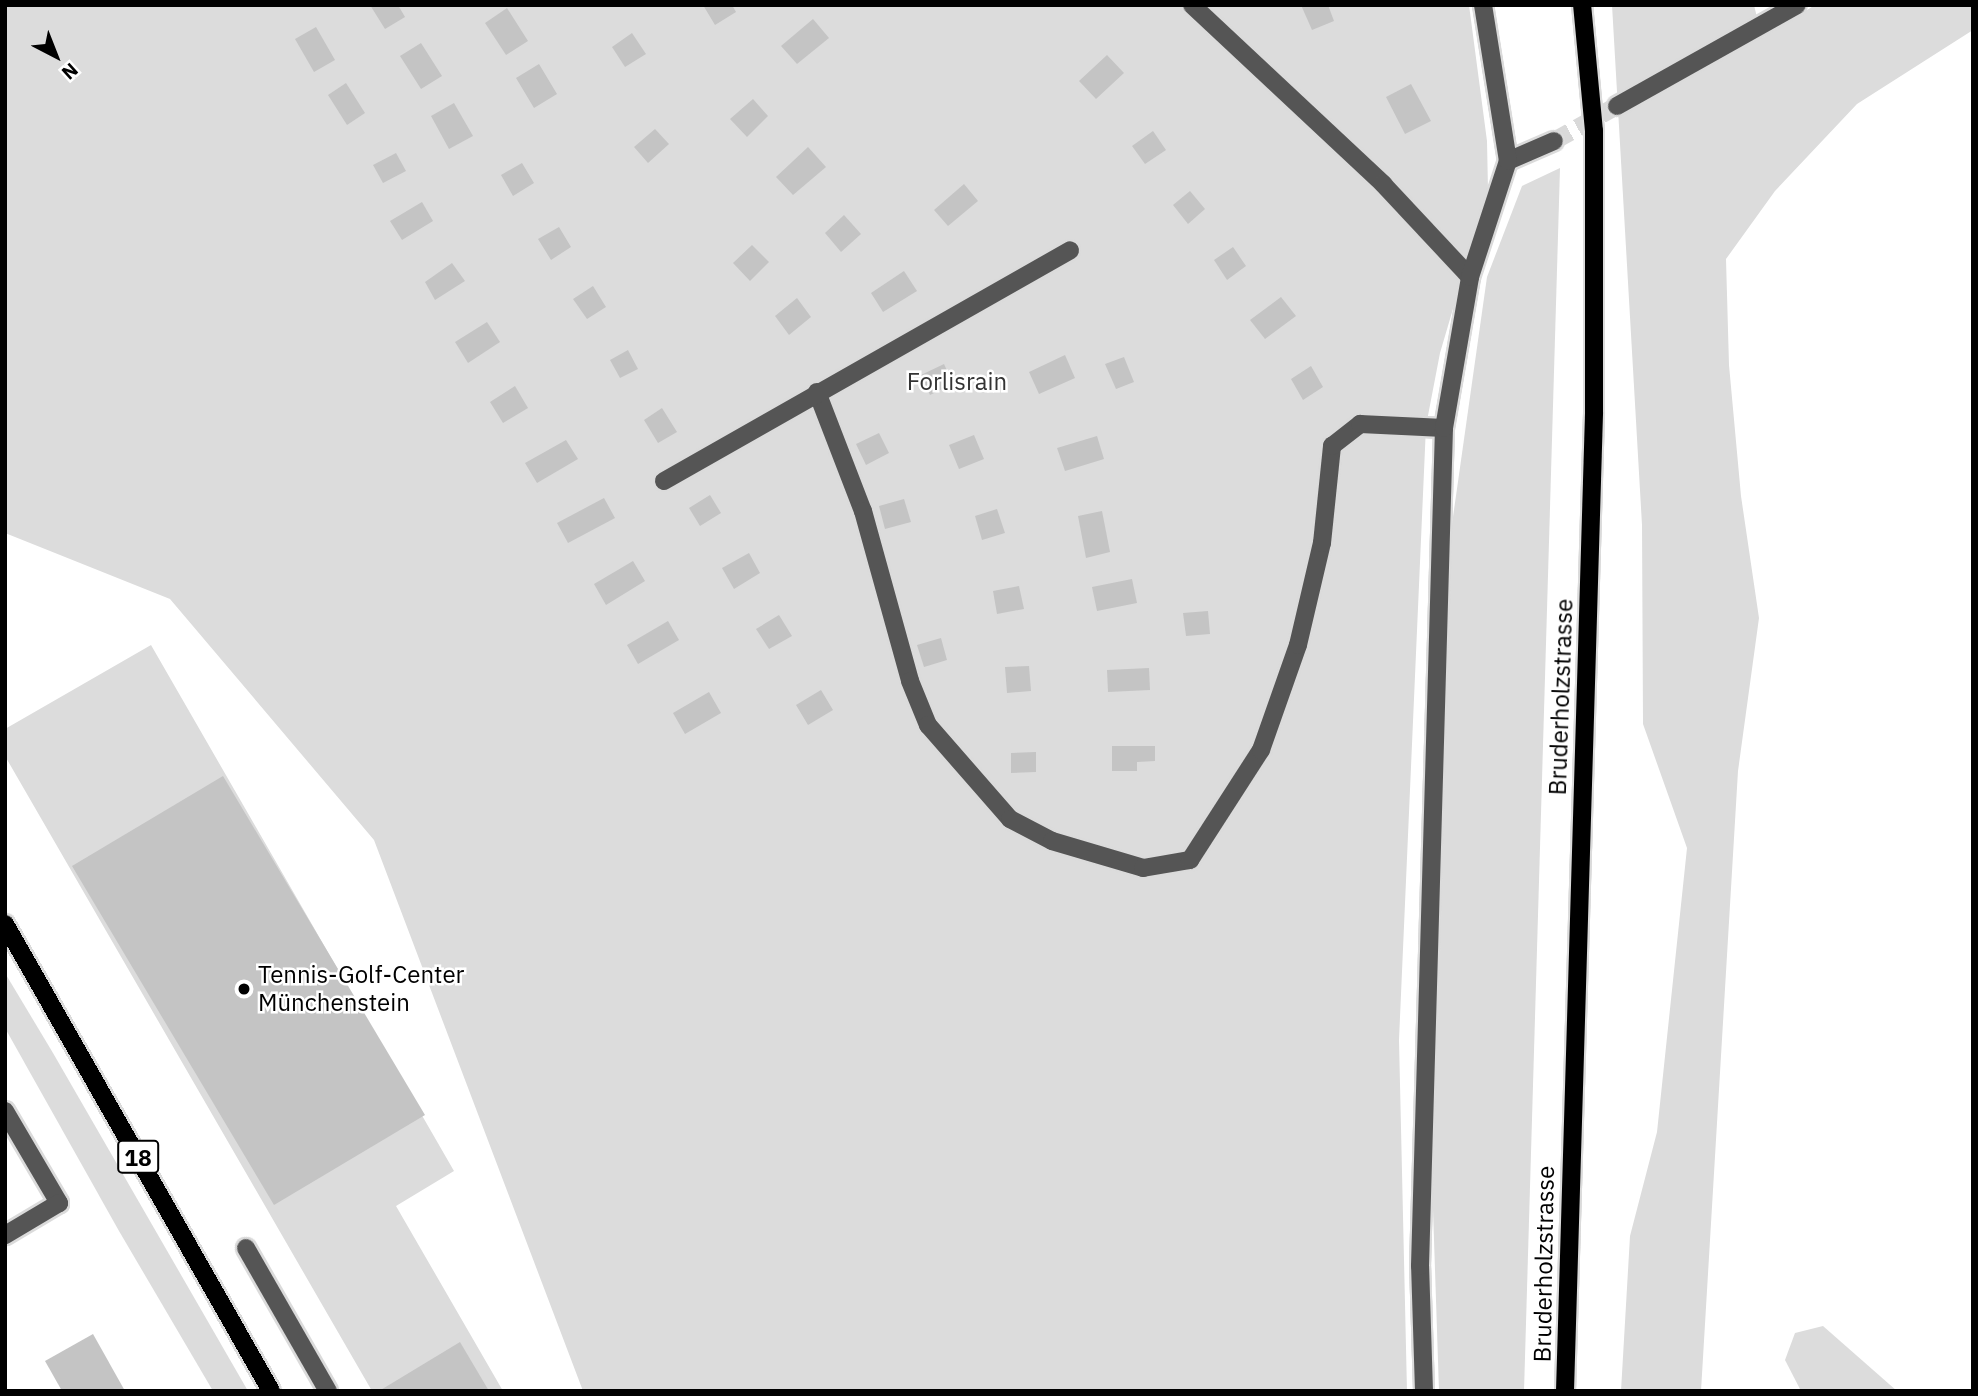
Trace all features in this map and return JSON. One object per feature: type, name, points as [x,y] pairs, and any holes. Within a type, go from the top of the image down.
[{"type":"main road","name":"Bruderholzstrasse","points":[[1565,1391],[1594,412],[1594,131],[1582,5]]},
{"type":"main road","name":"18","points":[[5,924],[271,1391]]},
{"type":"street","points":[[1192,5],[1383,184],[1469,278]]},
{"type":"street","points":[[1424,1391],[1420,1266],[1444,428],[1469,278],[1508,160],[1483,5]]},
{"type":"street","points":[[1617,106],[1768,13],[1797,5]]},
{"type":"street","points":[[1508,160],[1554,141]]},
{"type":"street","points":[[664,481],[1070,250]]},
{"type":"street","points":[[817,392],[863,511],[910,681],[928,725],[1010,819],[1052,841],[1143,868],[1190,860],[1261,750],[1298,645],[1322,542],[1332,446],[1360,424],[1444,428]]},
{"type":"street","points":[[5,1111],[60,1203],[5,1235]]},
{"type":"street","points":[[246,1248],[328,1391]]},
{"type":"green space","name":"Forlisrain","points":[[5,5],[1469,5],[1487,141],[1488,190],[1440,353],[1426,426],[1399,1040],[1407,1391],[583,1391],[374,840],[170,599],[5,533]]},
{"type":"green space","points":[[1612,5],[1754,5],[1762,38],[1815,5],[1973,5],[1973,30],[1857,104],[1775,191],[1726,259],[1729,365],[1741,496],[1759,618],[1738,771],[1701,1391],[1621,1391],[1630,1236],[1657,1132],[1687,848],[1643,724],[1642,525]]},
{"type":"green space","points":[[1560,168],[1524,1391],[1439,1391],[1432,1179],[1451,531],[1487,277],[1522,186]]},
{"type":"green space","name":"Tennis-Golf-Center Münchenstein","points":[[151,645],[454,1171],[396,1206],[503,1391],[372,1391],[5,756],[5,729]]},
{"type":"green space","points":[[5,973],[248,1391],[213,1391],[119,1231],[5,1028]]},
{"type":"green space","points":[[1823,1326],[1897,1391],[1801,1391],[1785,1360],[1795,1333]]},
{"type":"building","points":[[370,5],[398,5],[405,17],[385,29]]},
{"type":"building","points":[[703,5],[732,5],[736,12],[715,25]]},
{"type":"building","points":[[1301,5],[1328,5],[1334,21],[1312,30]]},
{"type":"building","points":[[507,8],[528,41],[506,55],[485,23]]},
{"type":"building","points":[[813,19],[829,38],[797,64],[781,46]]},
{"type":"building","points":[[316,27],[335,60],[314,72],[295,39]]},
{"type":"building","points":[[632,33],[646,54],[625,67],[612,47]]},
{"type":"building","points":[[421,43],[442,76],[421,89],[400,56]]},
{"type":"building","points":[[1107,55],[1124,73],[1096,99],[1079,81]]},
{"type":"building","points":[[539,64],[557,94],[534,108],[516,78]]},
{"type":"building","points":[[346,83],[365,113],[347,125],[328,95]]},
{"type":"building","points":[[1411,84],[1431,121],[1405,134],[1386,97]]},
{"type":"building","points":[[753,99],[768,116],[747,137],[730,119]]},
{"type":"building","points":[[454,103],[473,136],[449,149],[431,116]]},
{"type":"building","points":[[655,129],[669,144],[648,163],[634,147]]},
{"type":"building","points":[[1153,131],[1166,150],[1145,164],[1132,146]]},
{"type":"building","points":[[808,147],[826,167],[793,195],[776,177]]},
{"type":"building","points":[[396,153],[406,171],[383,183],[373,165]]},
{"type":"building","points":[[522,163],[534,183],[513,196],[501,175]]},
{"type":"building","points":[[964,184],[978,201],[948,226],[934,210]]},
{"type":"building","points":[[1190,191],[1205,209],[1188,224],[1173,205]]},
{"type":"building","points":[[422,202],[433,221],[402,240],[390,221]]},
{"type":"building","points":[[844,215],[861,234],[841,252],[825,233]]},
{"type":"building","points":[[559,227],[571,247],[551,260],[538,239]]},
{"type":"building","points":[[752,245],[769,262],[750,281],[733,263]]},
{"type":"building","points":[[1233,247],[1246,266],[1227,280],[1214,260]]},
{"type":"building","points":[[452,263],[465,281],[435,300],[425,282]]},
{"type":"building","points":[[904,271],[917,291],[883,312],[871,293]]},
{"type":"building","points":[[593,286],[606,307],[587,319],[573,299]]},
{"type":"building","points":[[1281,297],[1296,316],[1265,339],[1250,320]]},
{"type":"building","points":[[797,298],[811,317],[789,335],[775,316]]},
{"type":"building","points":[[487,322],[500,342],[468,363],[455,342]]},
{"type":"building","points":[[628,350],[638,369],[620,378],[610,360]]},
{"type":"building","points":[[1065,355],[1075,378],[1039,394],[1029,372]]},
{"type":"building","points":[[1124,357],[1134,382],[1116,389],[1105,364]]},
{"type":"building","points":[[944,364],[953,384],[930,395],[921,375]]},
{"type":"building","points":[[1311,366],[1323,387],[1303,400],[1291,379]]},
{"type":"building","points":[[515,386],[528,408],[503,423],[490,402]]},
{"type":"building","points":[[662,408],[677,432],[658,443],[644,420]]},
{"type":"building","points":[[879,433],[889,453],[866,465],[856,444]]},
{"type":"building","points":[[974,435],[984,459],[959,469],[949,445]]},
{"type":"building","points":[[1097,436],[1104,459],[1065,471],[1057,448]]},
{"type":"building","points":[[566,440],[578,459],[537,483],[525,463]]},
{"type":"building","points":[[710,495],[721,513],[700,526],[689,508]]},
{"type":"building","points":[[604,498],[615,518],[568,543],[557,523]]},
{"type":"building","points":[[904,499],[911,522],[885,529],[879,506]]},
{"type":"building","points":[[997,509],[1005,533],[982,540],[975,516]]},
{"type":"building","points":[[1102,511],[1110,552],[1086,558],[1078,516]]},
{"type":"building","points":[[749,553],[760,573],[734,589],[722,568]]},
{"type":"building","points":[[633,561],[645,581],[606,605],[594,584]]},
{"type":"building","points":[[1132,579],[1137,603],[1097,611],[1092,587]]},
{"type":"building","points":[[1019,586],[1024,609],[997,614],[993,591]]},
{"type":"building","points":[[1208,611],[1210,634],[1186,636],[1183,613]]},
{"type":"building","points":[[779,615],[792,636],[769,649],[756,629]]},
{"type":"building","points":[[668,621],[679,640],[638,664],[627,645]]},
{"type":"building","points":[[941,638],[947,660],[924,667],[917,645]]},
{"type":"building","points":[[1029,666],[1031,691],[1007,693],[1005,667]]},
{"type":"building","points":[[1149,668],[1150,690],[1108,692],[1107,670]]},
{"type":"building","points":[[821,690],[833,710],[808,725],[796,705]]},
{"type":"building","points":[[709,692],[721,713],[685,734],[673,713]]},
{"type":"building","points":[[1112,746],[1155,746],[1155,761],[1137,762],[1137,771],[1112,771]]},
{"type":"building","points":[[1036,752],[1036,772],[1011,773],[1011,753]]},
{"type":"building","points":[[223,776],[425,1115],[274,1205],[72,866]]},
{"type":"building","points":[[93,1334],[125,1391],[62,1391],[45,1361]]},
{"type":"building","points":[[460,1342],[489,1391],[379,1391]]},
{"type":"tunnel","points":[[1554,141],[1617,106]]},
{"type":"place","name":"Tennis-Golf-Center Münchenstein","points":[[244,989]]}]
